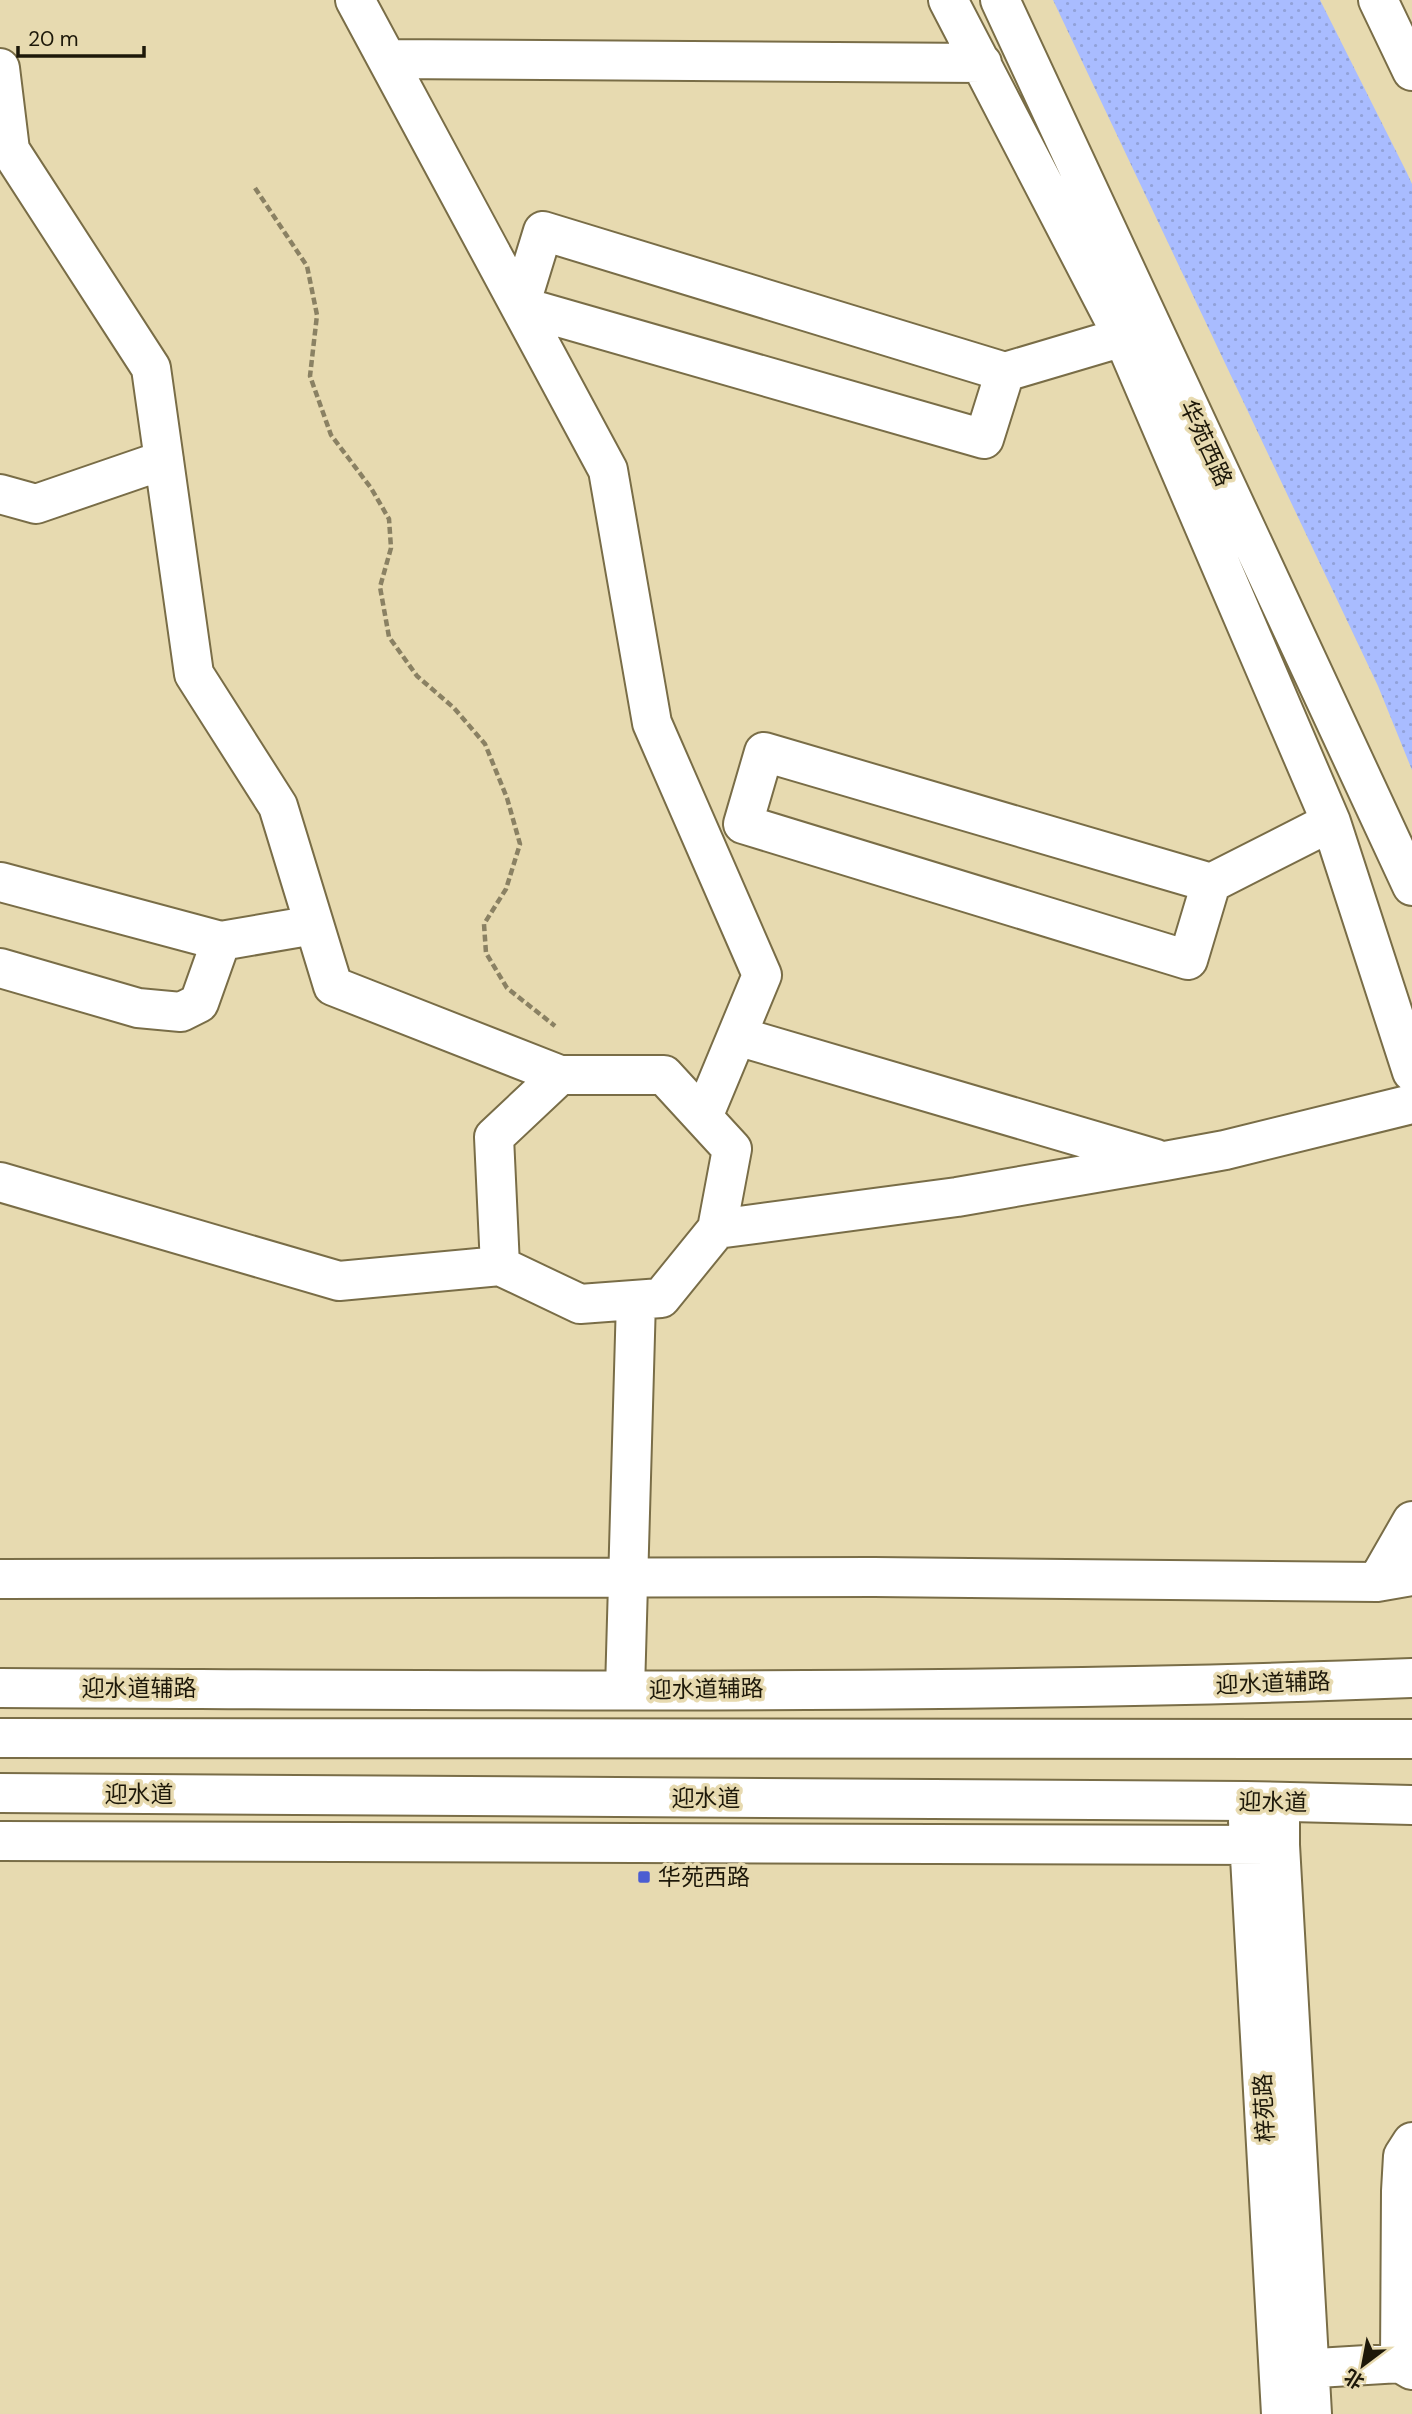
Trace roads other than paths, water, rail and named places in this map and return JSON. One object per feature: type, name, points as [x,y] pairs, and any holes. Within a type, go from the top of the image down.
[{"type":"main road","points":[[355,0],[608,470],[652,723],[762,975],[703,1117]]},
{"type":"main road","points":[[948,0],[1123,337],[1331,821],[1412,1072]]},
{"type":"main road","name":"华苑西路","points":[[1000,0],[1412,886]]},
{"type":"main road","points":[[1378,0],[1412,71]]},
{"type":"main road","points":[[387,59],[982,63]]},
{"type":"main road","points":[[0,68],[10,150],[150,368],[194,674],[278,806],[332,986],[560,1075],[664,1075],[732,1149],[717,1228],[661,1298],[579,1304],[500,1266],[340,1281],[0,1182]]},
{"type":"main road","points":[[520,306],[543,231],[1005,372],[1123,337]]},
{"type":"main road","points":[[520,306],[984,439],[1005,372]]},
{"type":"main road","points":[[0,494],[36,504],[164,460]]},
{"type":"main road","points":[[743,824],[764,752],[1211,883],[1331,821]]},
{"type":"main road","points":[[704,841],[743,824],[1188,960],[1211,883]]},
{"type":"main road","points":[[1,882],[221,941],[314,925]]},
{"type":"main road","points":[[0,968],[138,1008],[181,1012],[198,1003],[221,941]]},
{"type":"main road","points":[[737,1036],[1165,1161]]},
{"type":"main road","points":[[500,1266],[495,1137],[560,1075]]},
{"type":"main road","points":[[717,1228],[957,1198],[1165,1161],[1225,1150],[1412,1104]]},
{"type":"main road","points":[[625,1690],[636,1300]]},
{"type":"main road","points":[[0,1578],[1394,1579],[1412,1521]]},
{"type":"main road","name":"迎水道辅路","points":[[0,1688],[625,1690],[1247,1684],[1412,1678]]},
{"type":"main road","points":[[0,1738],[1412,1739]]},
{"type":"main road","name":"迎水道","points":[[0,1793],[1263,1801],[1412,1805]]},
{"type":"main road","name":"梓苑路","points":[[1263,1801],[1294,2369],[1312,2414]]},
{"type":"main road","points":[[0,1841],[1264,1845]]},
{"type":"main road","points":[[1294,2369],[1406,2367],[1400,2248],[1403,2156],[1412,2141]]},
{"type":"main road","name":"梓苑路","points":[[1281,2414],[1294,2369]]},
{"type":"place","name":"华苑西路","points":[[644,1877]]}]
